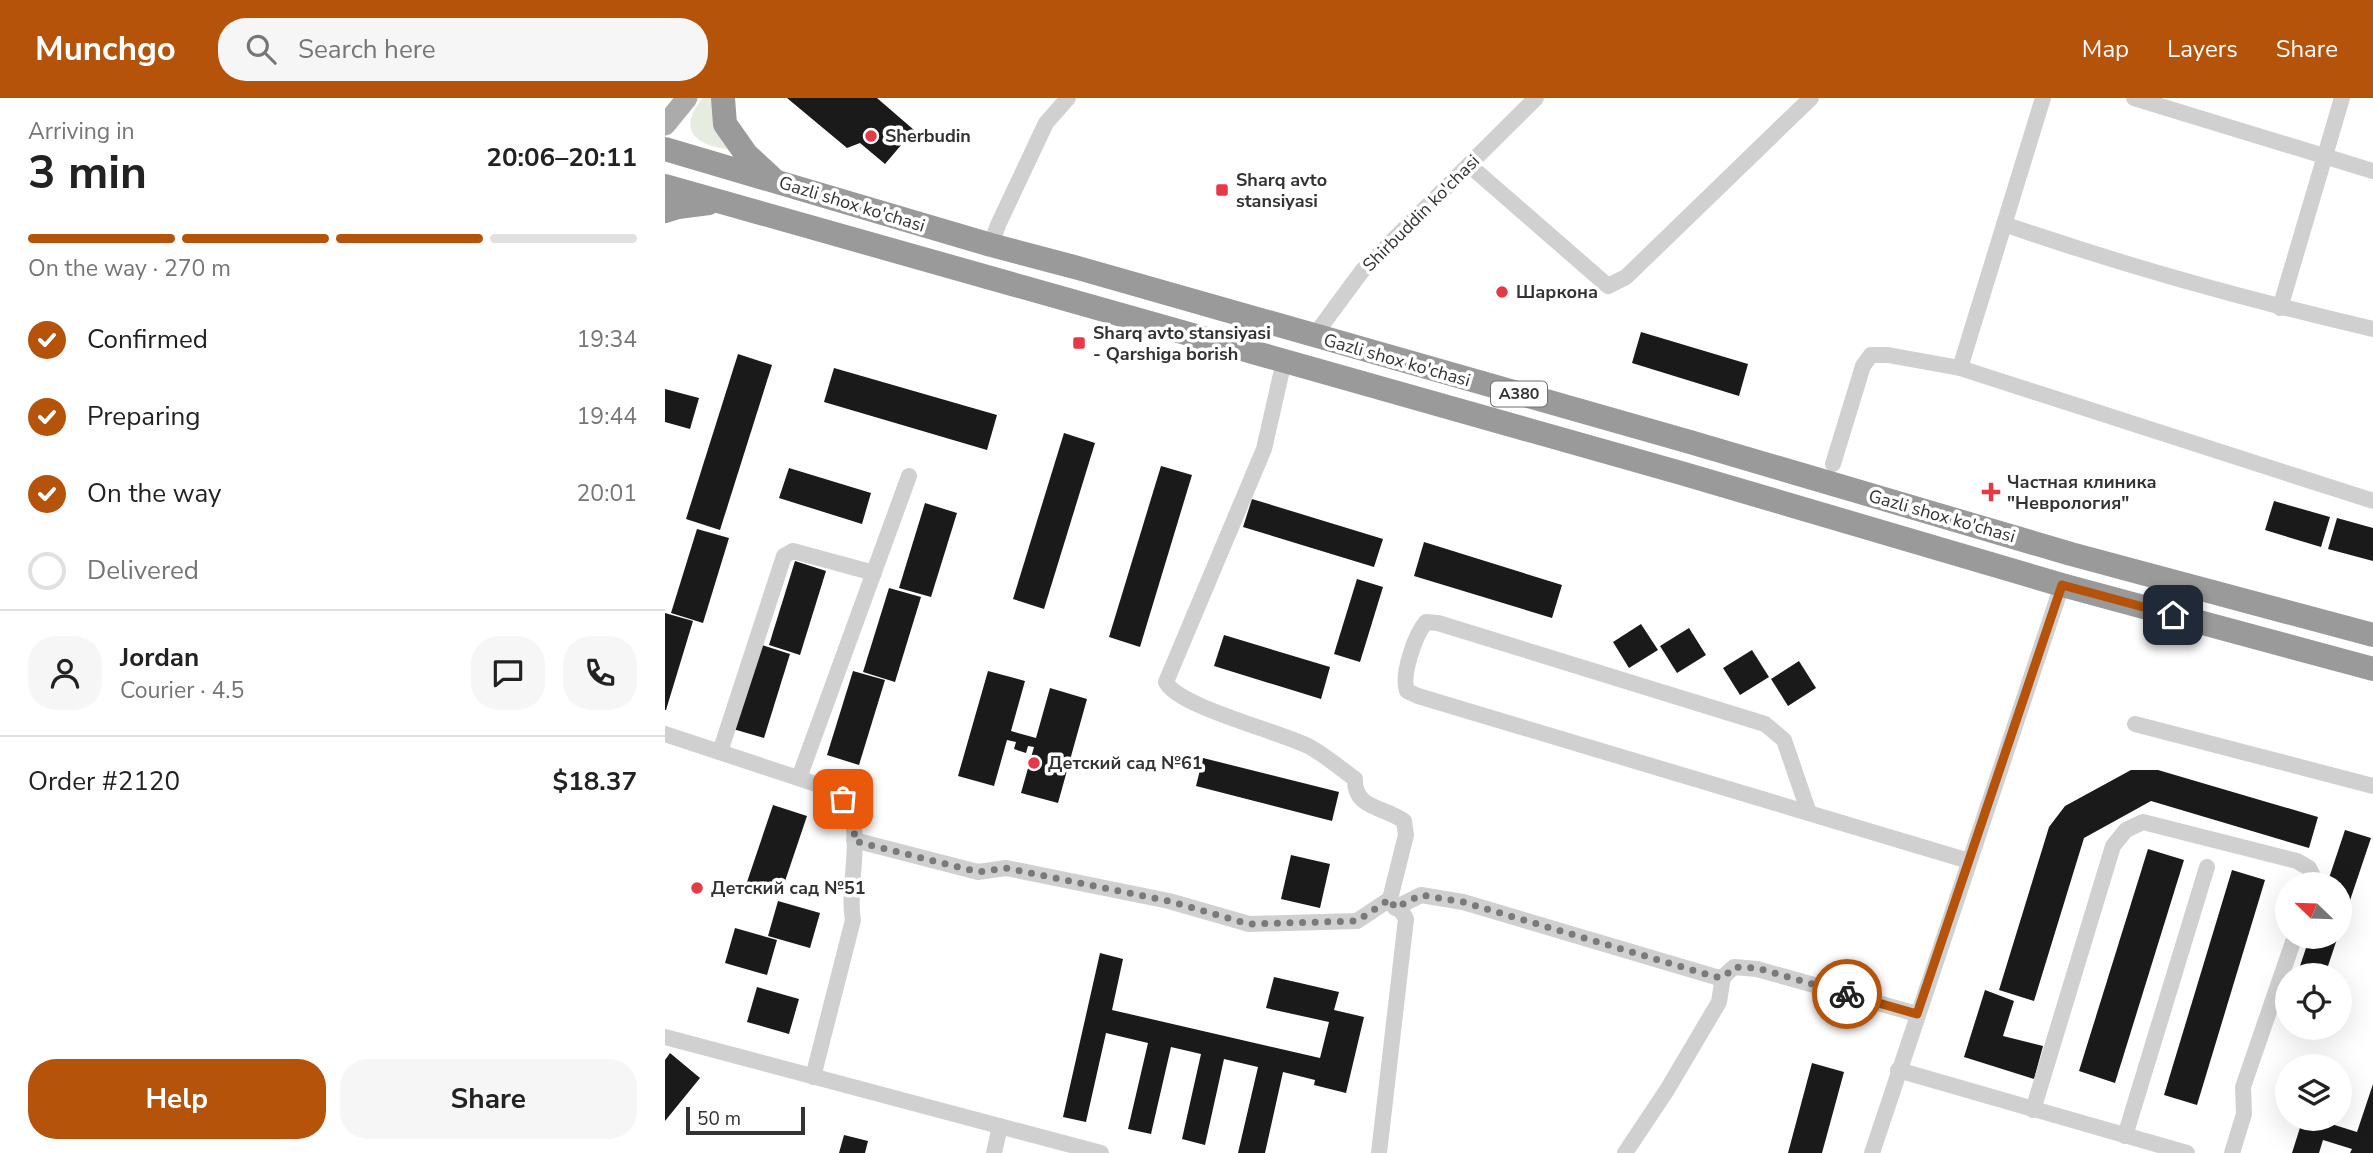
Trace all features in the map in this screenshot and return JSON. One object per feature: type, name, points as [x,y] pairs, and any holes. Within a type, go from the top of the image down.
[{"type":"highway","points":[[723,98],[725,124],[746,154],[777,182]]},
{"type":"highway","name":"Gazli shox ko'chasi","points":[[665,149],[991,246],[1677,438],[2071,554],[2373,635]]},
{"type":"highway","name":"Gazli shox ko'chasi","points":[[665,186],[1681,473],[2062,585],[2373,669]]},
{"type":"highway","points":[[665,211],[722,202]]},
{"type":"main road","points":[[665,125],[687,98]]},
{"type":"street","points":[[991,246],[998,225],[1046,123],[1068,98]]},
{"type":"street","name":"Shirbuddin ko'chasi","points":[[1314,336],[1362,271],[1536,98]]},
{"type":"street","points":[[1469,165],[1608,286],[1626,277],[1811,98]]},
{"type":"street","points":[[1959,368],[2043,98]]},
{"type":"street","points":[[2134,98],[2373,171]]},
{"type":"street","points":[[2280,308],[2343,98]]},
{"type":"street","points":[[2004,225],[2104,259],[2280,308],[2373,329]]},
{"type":"street","points":[[1833,464],[1863,366],[1871,355],[1888,355],[1959,368],[2373,501]]},
{"type":"street","points":[[1284,361],[1263,449],[1166,682],[1170,690],[1207,708],[1309,747],[1355,779],[1355,790],[1363,803],[1393,813],[1404,821],[1406,835],[1393,904]]},
{"type":"street","points":[[799,778],[909,477]]},
{"type":"street","points":[[720,752],[784,555],[793,551],[874,573]]},
{"type":"street","points":[[1872,1153],[2062,585]]},
{"type":"street","points":[[1809,813],[1784,740],[1766,724],[1438,623],[1426,622],[1419,630],[1404,682],[1407,691],[1809,813],[1969,861]]},
{"type":"street","points":[[2135,724],[2373,786]]},
{"type":"street","points":[[665,734],[825,787],[843,799],[855,824],[850,905],[853,920],[813,1077]]},
{"type":"street","points":[[2033,1110],[2113,846],[2126,830],[2143,822],[2297,861],[2311,872]]},
{"type":"street","points":[[854,841],[978,872],[1006,868],[1169,901],[1249,924],[1357,921],[1393,904],[1421,895],[1463,902],[1716,977],[1724,977]]},
{"type":"street","points":[[2125,1136],[2207,867]]},
{"type":"street","points":[[1379,1153],[1406,919],[1404,913],[1393,904]]},
{"type":"street","points":[[2232,1153],[2244,1114],[2243,1087],[2291,949]]},
{"type":"street","points":[[1625,1153],[1667,1090],[1719,1002],[1724,977],[1734,967],[1757,968],[1917,1014]]},
{"type":"street","points":[[665,1037],[1101,1153]]},
{"type":"street","points":[[1898,1070],[2187,1153]]},
{"type":"street","points":[[994,1153],[1000,1126]]},
{"type":"shaded area","points":[[703,98],[715,98],[734,150],[710,145],[695,136],[691,129],[691,120]]},
{"type":"building","name":"Sherbudin","points":[[787,98],[877,98],[914,130],[885,164],[860,143],[847,148]]},
{"type":"building","points":[[1641,332],[1748,364],[1739,396],[1632,363]]},
{"type":"building","points":[[738,354],[772,365],[720,530],[686,519]]},
{"type":"building","points":[[834,368],[997,415],[987,450],[824,402]]},
{"type":"building","points":[[665,389],[699,398],[690,429],[665,422]]},
{"type":"building","points":[[1064,433],[1095,443],[1044,609],[1013,599]]},
{"type":"building","points":[[1161,466],[1192,475],[1140,647],[1109,637]]},
{"type":"building","points":[[789,468],[871,493],[862,524],[779,498]]},
{"type":"building","points":[[1252,499],[1383,539],[1374,567],[1243,527]]},
{"type":"building","points":[[2274,501],[2330,517],[2321,547],[2265,530]]},
{"type":"building","points":[[925,503],[957,513],[931,597],[899,588]]},
{"type":"building","points":[[2337,518],[2373,528],[2373,561],[2328,549]]},
{"type":"building","points":[[697,529],[729,538],[703,623],[671,613]]},
{"type":"building","points":[[1424,542],[1562,585],[1552,618],[1414,576]]},
{"type":"building","points":[[795,561],[826,571],[800,655],[769,645]]},
{"type":"building","points":[[1357,579],[1383,587],[1360,662],[1334,654]]},
{"type":"building","points":[[889,588],[921,597],[895,682],[863,672]]},
{"type":"building","points":[[665,613],[693,621],[666,710],[665,710]]},
{"type":"building","points":[[1641,624],[1658,650],[1629,668],[1613,642]]},
{"type":"building","points":[[1689,628],[1706,655],[1677,673],[1660,646]]},
{"type":"building","points":[[1224,635],[1330,667],[1321,699],[1214,666]]},
{"type":"building","points":[[759,644],[790,654],[764,738],[733,729]]},
{"type":"building","points":[[1752,650],[1769,677],[1740,695],[1723,668]]},
{"type":"building","points":[[1799,661],[1816,688],[1788,706],[1771,679]]},
{"type":"building","points":[[853,671],[885,680],[859,765],[827,755]]},
{"type":"building","points":[[988,671],[1025,681],[1011,731],[1036,738],[1050,688],[1087,699],[1058,803],[1021,793],[1034,747],[1028,746],[1026,753],[1014,749],[1016,742],[1007,740],[994,786],[958,776]]},
{"type":"building","points":[[1203,758],[1339,792],[1332,821],[1196,786]]},
{"type":"building","points":[[2131,770],[2158,770],[2318,817],[2309,848],[2151,801],[2084,838],[2034,1001],[1999,990],[2049,827],[2065,806]]},
{"type":"building","points":[[773,805],[807,816],[780,896],[746,885]]},
{"type":"building","points":[[2345,830],[2371,838],[2352,894],[2352,872],[2331,872]]},
{"type":"building","points":[[2148,849],[2184,860],[2115,1083],[2079,1071]]},
{"type":"building","points":[[1291,855],[1330,864],[1320,908],[1281,899]]},
{"type":"building","points":[[2232,870],[2265,880],[2197,1105],[2164,1095]]},
{"type":"building","points":[[778,901],[820,913],[810,948],[768,936]]},
{"type":"building","points":[[735,928],[777,940],[767,975],[725,963]]},
{"type":"building","points":[[2306,949],[2334,949],[2329,963],[2301,963]]},
{"type":"building","points":[[1100,953],[1123,959],[1112,1010],[1320,1058],[1329,1022],[1266,1008],[1274,977],[1339,992],[1334,1010],[1364,1017],[1346,1093],[1314,1085],[1315,1080],[1283,1072],[1265,1153],[1238,1153],[1258,1067],[1224,1059],[1205,1145],[1182,1139],[1201,1054],[1171,1047],[1151,1134],[1128,1129],[1148,1043],[1106,1033],[1086,1122],[1063,1117]]},
{"type":"building","points":[[757,987],[799,999],[789,1034],[747,1022]]},
{"type":"building","points":[[1985,990],[2014,1001],[2003,1036],[2043,1046],[2034,1079],[1964,1057]]},
{"type":"building","points":[[670,1053],[700,1078],[665,1121],[665,1060]]},
{"type":"building","points":[[1812,1063],[1844,1072],[1822,1153],[1788,1153]]},
{"type":"building","points":[[2373,1084],[2373,1153],[2350,1153],[2352,1149],[2323,1140],[2319,1153],[2292,1153],[2299,1131],[2357,1132]]},
{"type":"building","points":[[844,1135],[868,1141],[865,1153],[839,1153]]},
{"type":"way so far","points":[[843,799],[855,824],[854,841],[978,872],[1006,868],[1169,901],[1249,924],[1357,921],[1390,899],[1395,908],[1421,895],[1463,902],[1716,977],[1724,977],[1734,967],[1757,968],[1847,994]]},
{"type":"place","name":"Sherbudin","points":[[871,136]]},
{"type":"place","name":"Sharq avto stansiyasi","points":[[1222,190]]},
{"type":"place","name":"Шаркона","points":[[1502,292]]},
{"type":"place","name":"Sharq avto stansiyasi - Qarshiga borish","points":[[1079,343]]},
{"type":"place","name":"Частная клиника \"Неврология\"","points":[[1991,492]]},
{"type":"place","name":"Детский сад №61","points":[[1034,763]]},
{"type":"place","name":"Детский сад №51","points":[[697,888]]},
{"type":"route","points":[[1847,994],[1917,1014],[2062,585],[2173,615]]}]
